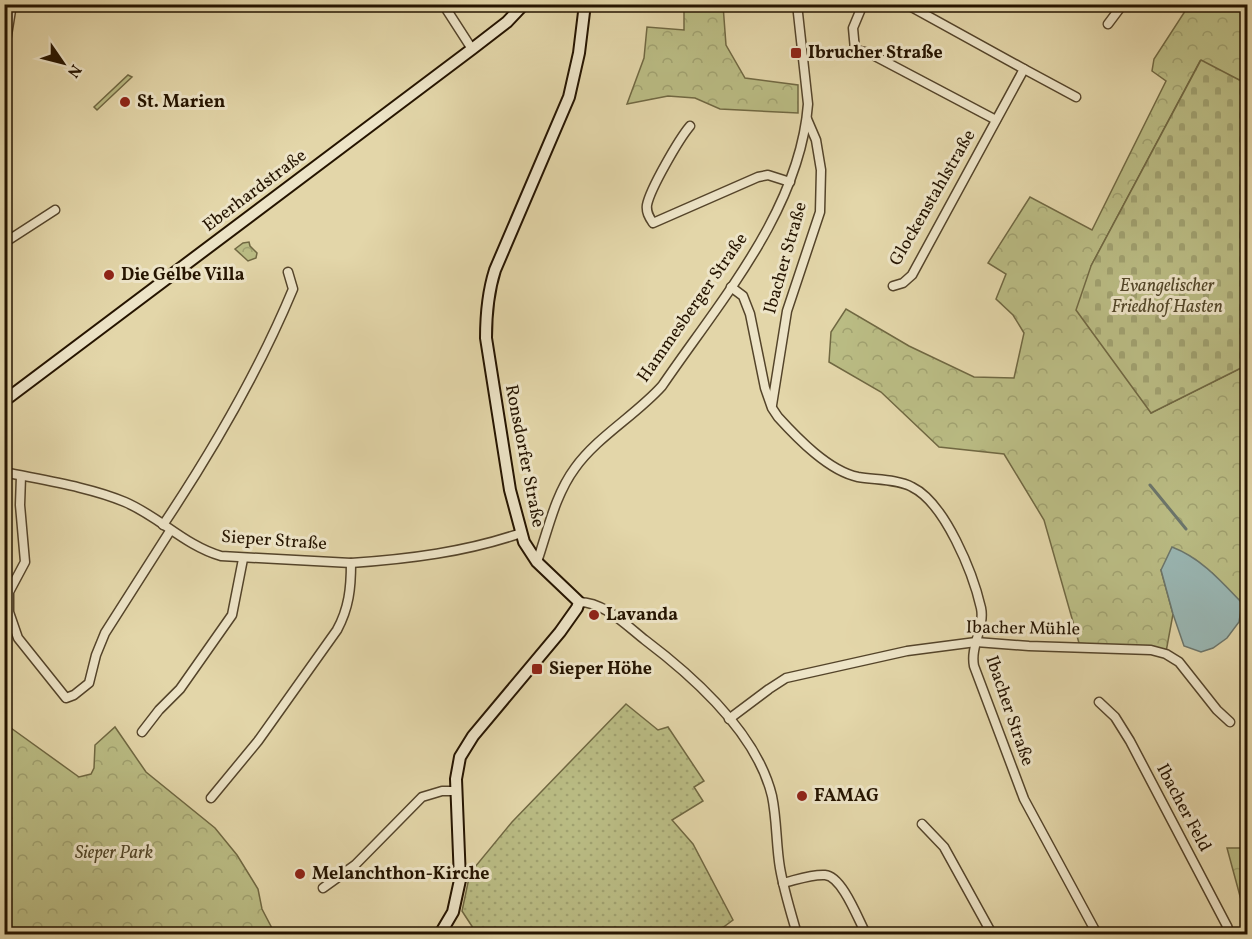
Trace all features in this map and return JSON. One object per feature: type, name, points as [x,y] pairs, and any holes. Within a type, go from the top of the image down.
[{"type":"main road","name":"Eberhardstraße","points":[[4,401],[472,49],[507,22],[524,4]]},
{"type":"main road","name":"Ronsdorfer Straße","points":[[579,602],[537,562],[528,549],[521,532],[510,490],[486,338],[488,296],[495,270],[569,97],[579,53],[585,4]]},
{"type":"main road","points":[[440,934],[453,912],[460,880],[456,790],[457,765],[464,748],[560,632],[578,608],[579,602]]},
{"type":"street","points":[[4,54],[12,4]]},
{"type":"street","points":[[443,4],[472,49]]},
{"type":"street","name":"Hammesberger Straße","points":[[537,562],[548,526],[575,467],[595,446],[654,395],[750,260],[790,182],[807,119],[808,104],[797,4]]},
{"type":"street","name":"Glockenstahlstraße","points":[[863,4],[852,28],[855,50],[869,53],[996,120]]},
{"type":"street","points":[[906,4],[1076,96]]},
{"type":"street","points":[[1108,24],[1123,4]]},
{"type":"street","name":"Glockenstahlstraße","points":[[893,286],[903,283],[912,275],[1024,69]]},
{"type":"street","name":"Ibacher Straße","points":[[772,408],[787,311],[820,212],[821,170],[816,140],[807,119]]},
{"type":"street","points":[[690,126],[679,138],[648,201],[648,214],[653,223],[758,177],[768,175],[790,182]]},
{"type":"street","points":[[4,243],[55,210]]},
{"type":"street","points":[[21,476],[20,505],[25,562],[9,592],[9,612],[18,638],[66,698],[89,683],[96,655],[105,633],[265,354],[293,289],[288,272]]},
{"type":"street","name":"Ibacher Straße","points":[[731,287],[743,296],[750,314],[765,388],[772,408],[784,424],[832,466],[857,477],[910,485],[923,495],[940,514],[956,539],[981,610],[972,656],[974,666],[1024,800],[1098,934]]},
{"type":"street","name":"Sieper Straße","points":[[4,472],[62,484],[119,500],[139,509],[202,550],[243,559],[351,563],[449,552],[521,532]]},
{"type":"street","points":[[142,732],[159,710],[180,689],[232,615],[243,559]]},
{"type":"street","points":[[211,798],[258,741],[338,630],[350,599],[351,563]]},
{"type":"street","points":[[579,602],[596,604],[687,674],[729,719],[748,744],[759,761],[768,784],[783,883],[797,934]]},
{"type":"street","name":"Ibacher Mühle","points":[[729,719],[786,678],[906,651],[976,642],[1029,646],[1121,648],[1160,652],[1179,662],[1217,710],[1230,722]]},
{"type":"street","name":"Ibacher Feld","points":[[1099,702],[1115,717],[1130,741],[1230,934]]},
{"type":"street","points":[[323,888],[355,865],[422,797],[442,791],[456,790]]},
{"type":"street","points":[[922,824],[944,847],[992,934]]},
{"type":"street","points":[[783,883],[818,875],[832,876],[840,885],[866,934]]},
{"type":"green space","points":[[684,5],[723,5],[726,45],[745,78],[798,85],[798,113],[720,109],[695,98],[668,96],[627,104],[644,58],[647,27],[684,30]]},
{"type":"green space","points":[[1189,5],[1247,5],[1247,84],[1200,61],[1091,266],[1151,413],[1247,365],[1247,609],[1212,573],[1161,570],[1173,614],[1166,652],[1079,643],[1044,520],[1004,454],[939,447],[881,392],[829,362],[831,332],[846,309],[909,346],[974,377],[1014,378],[1024,333],[1013,315],[996,299],[1006,274],[988,263],[1030,197],[1092,230],[1166,81],[1152,71],[1154,59]]},
{"type":"green space","name":"Evangelischer Friedhof Hasten","points":[[1201,60],[1247,84],[1247,365],[1151,413],[1076,310],[1091,266]]},
{"type":"green space","points":[[128,75],[132,77],[97,110],[94,107]]},
{"type":"green space","points":[[249,242],[257,253],[256,258],[248,261],[235,249]]},
{"type":"green space","points":[[626,704],[658,730],[668,727],[704,781],[694,787],[703,801],[672,820],[693,844],[733,920],[714,934],[477,934],[462,911],[470,873],[512,822]]},
{"type":"green space","name":"Sieper Park","points":[[4,723],[79,777],[91,774],[94,768],[95,745],[115,727],[146,772],[215,828],[237,855],[258,889],[262,909],[275,934],[5,934]]},
{"type":"green space","points":[[1227,848],[1247,848],[1247,922]]},
{"type":"water","points":[[1172,547],[1201,564],[1242,603],[1239,622],[1227,638],[1213,648],[1201,652],[1184,646],[1161,570]]},
{"type":"waterway","points":[[1150,485],[1186,529]]},
{"type":"waterway","points":[[4,924],[14,934]]},
{"type":"place","name":"Ibrucher Straße","points":[[796,53]]},
{"type":"place","name":"St. Marien","points":[[125,102]]},
{"type":"place","name":"Die Gelbe Villa","points":[[109,275]]},
{"type":"place","name":"Lavanda","points":[[594,615]]},
{"type":"place","name":"Sieper Höhe","points":[[537,669]]},
{"type":"place","name":"FAMAG","points":[[802,796]]},
{"type":"place","name":"Melanchthon-Kirche","points":[[300,874]]}]
